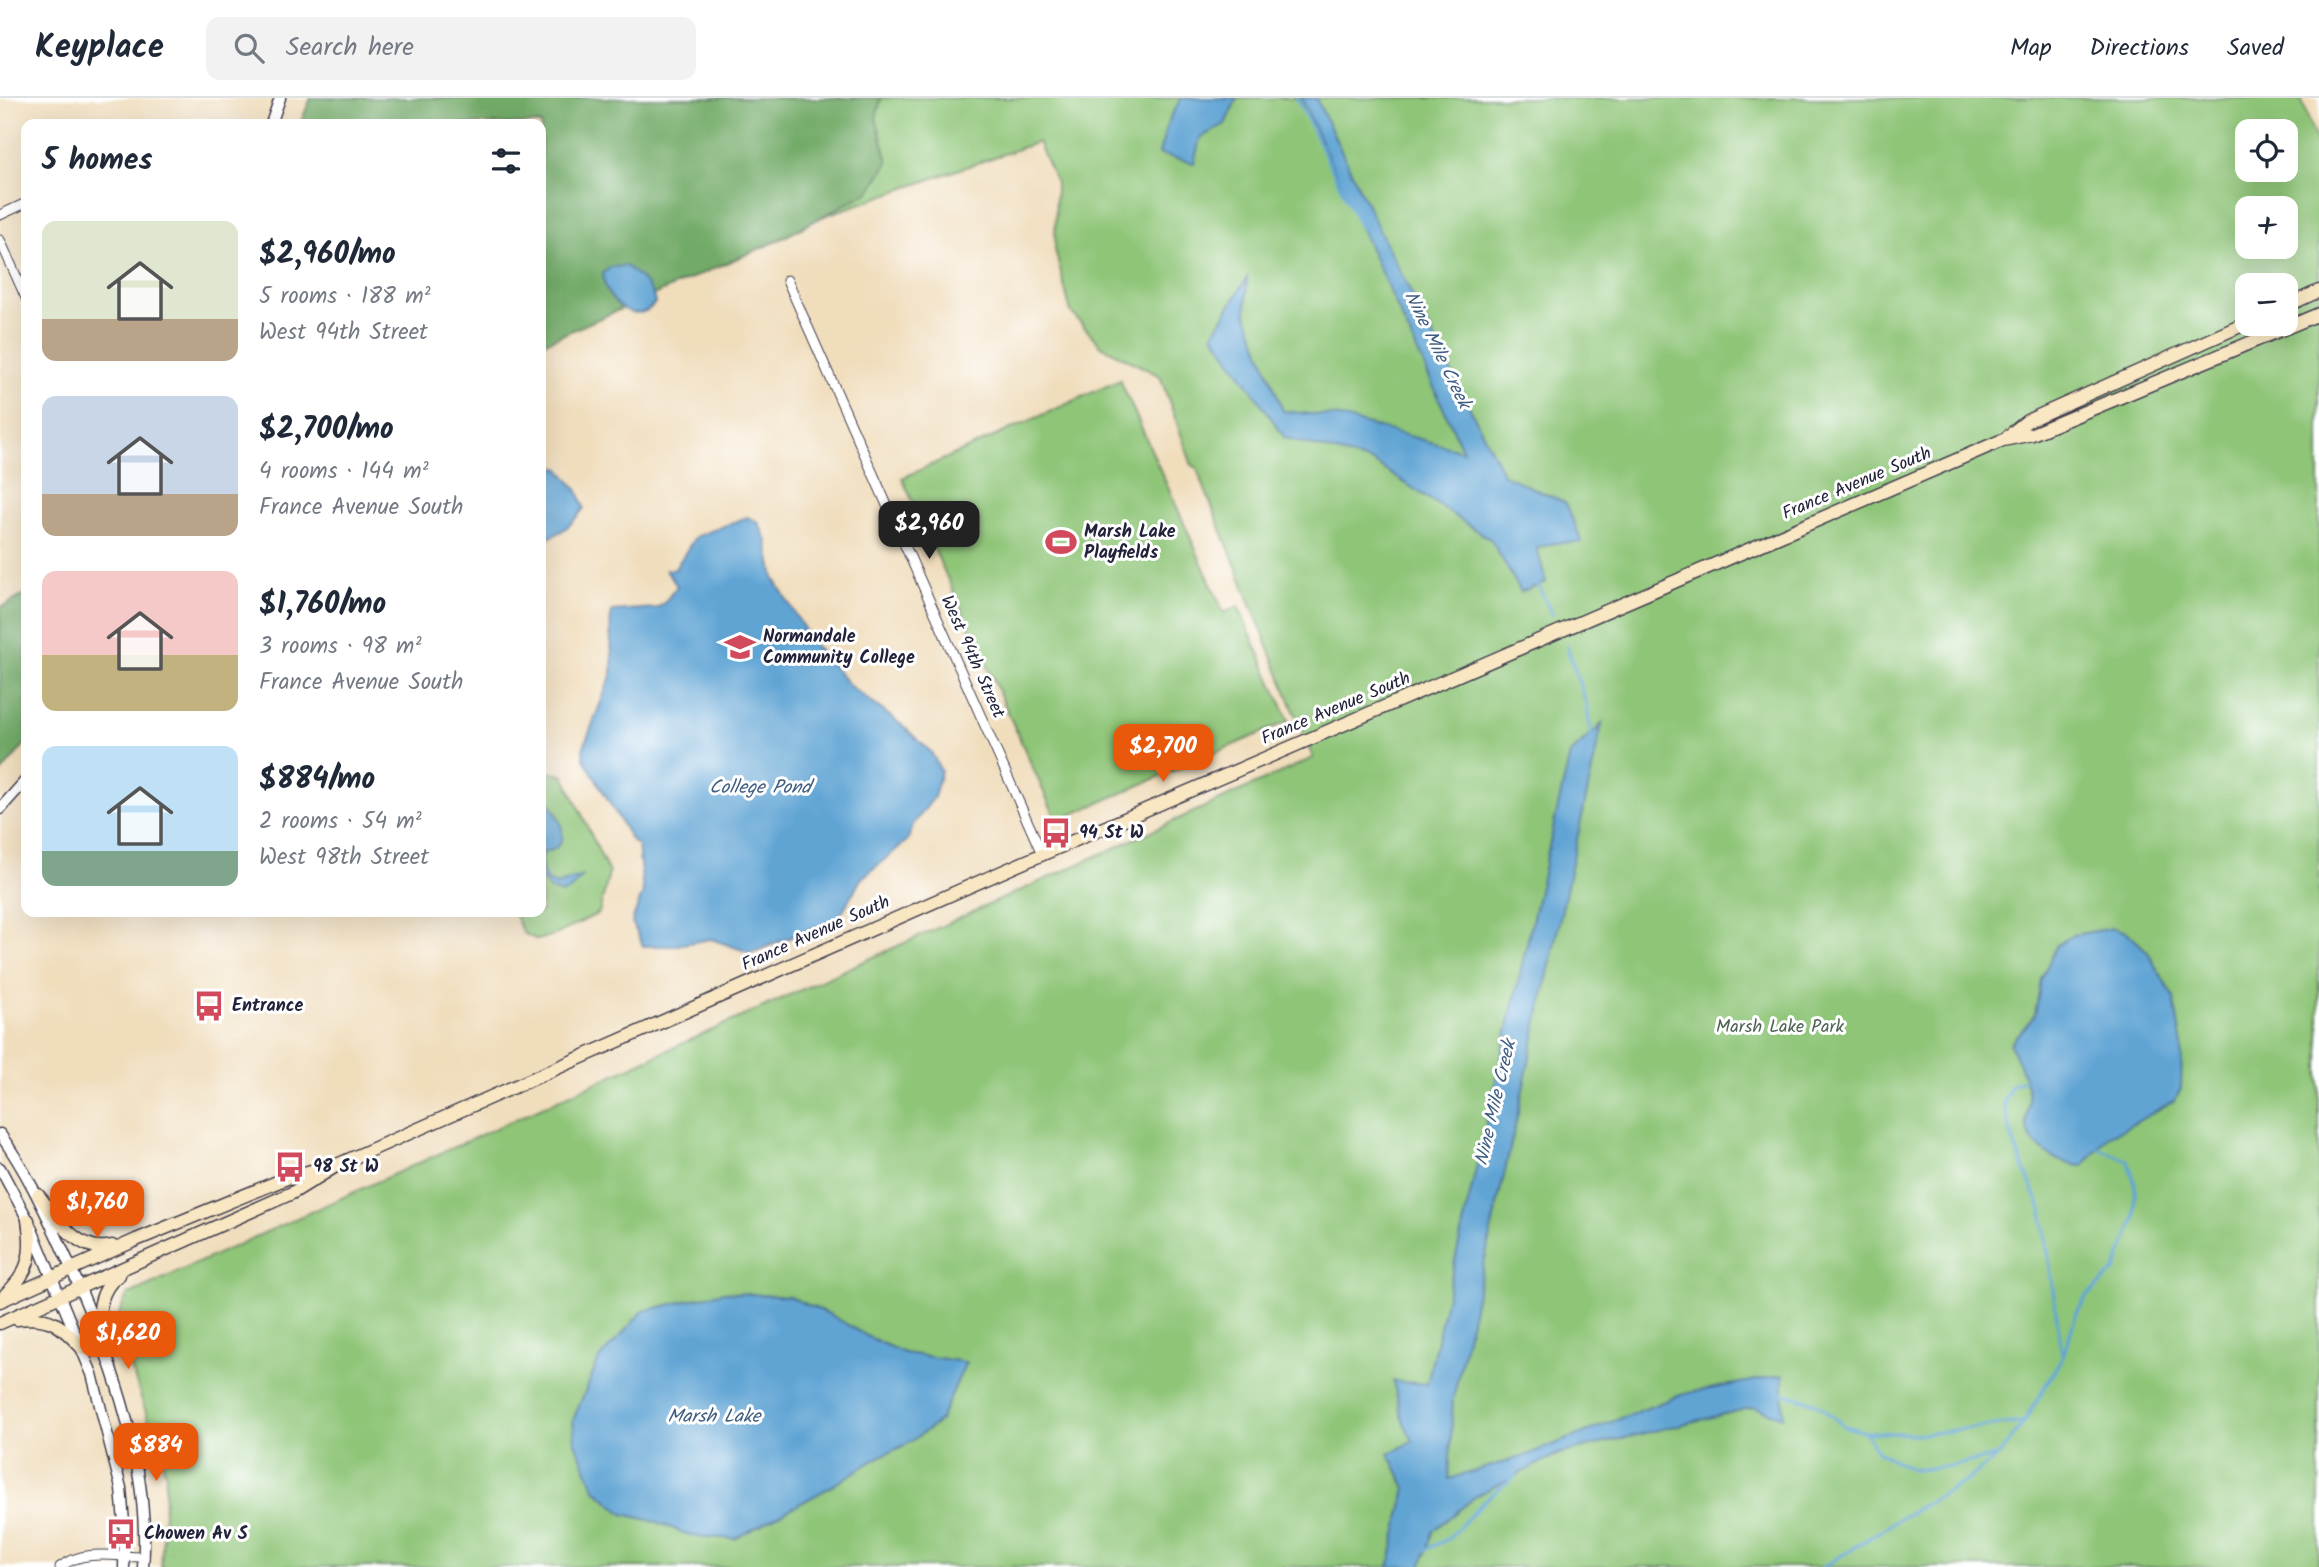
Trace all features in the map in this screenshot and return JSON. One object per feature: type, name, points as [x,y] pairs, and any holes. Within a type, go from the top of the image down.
[{"type":"main road","points":[[2298,301],[2319,291]]},
{"type":"main road","name":"France Avenue South","points":[[3,1322],[292,1193],[339,1164],[1042,855],[2003,440],[2032,435],[2315,316]]},
{"type":"main road","name":"France Avenue South","points":[[2003,440],[2027,421],[2235,328]]},
{"type":"main road","name":"France Avenue South","points":[[0,1300],[287,1178],[339,1164]]},
{"type":"main road","points":[[37,1195],[69,1233],[82,1243],[100,1248],[136,1240]]},
{"type":"main road","points":[[0,1300],[14,1287],[27,1267],[32,1243],[28,1220]]},
{"type":"main road","points":[[100,1338],[99,1313],[102,1297],[113,1279],[135,1263]]},
{"type":"main road","points":[[3,1322],[30,1318],[51,1321],[66,1330],[83,1349]]},
{"type":"street","points":[[273,119],[280,98]]},
{"type":"street","points":[[0,215],[21,205]]},
{"type":"street","points":[[0,240],[21,287]]},
{"type":"street","name":"West 94th Street","points":[[787,280],[1042,855]]},
{"type":"street","points":[[0,809],[21,786]]},
{"type":"street","points":[[0,1134],[37,1195],[72,1269],[100,1338],[136,1459],[144,1509],[144,1562],[124,1562],[91,1554],[77,1557],[60,1567]]},
{"type":"street","points":[[0,1168],[28,1220],[83,1349],[104,1417],[121,1488],[125,1534],[124,1562]]},
{"type":"green space","points":[[311,98],[881,98],[876,118],[888,162],[870,191],[777,241],[546,342],[546,119],[302,119]]},
{"type":"green space","name":"Marsh Lake Park","points":[[721,98],[2301,98],[2319,150],[2319,1567],[161,1567],[166,1474],[116,1321],[127,1295],[1313,758],[1196,467],[1192,465],[1160,376],[1101,346],[1071,312],[1055,250],[1056,182],[1038,142],[778,232]]},
{"type":"green space","name":"Marsh Lake Playfields","points":[[1120,380],[1224,613],[1238,606],[1289,721],[1057,821],[902,478]]},
{"type":"green space","points":[[21,597],[21,749],[0,774],[0,608]]},
{"type":"green space","points":[[546,771],[564,776],[609,873],[599,913],[557,934],[537,940],[523,933],[515,917],[546,917]]},
{"type":"water","points":[[1181,98],[1237,98],[1225,124],[1200,138],[1194,163],[1159,154],[1168,122]]},
{"type":"water","points":[[1301,98],[1316,98],[1384,240],[1504,475],[1566,503],[1582,542],[1555,543],[1537,548],[1546,582],[1521,592],[1491,540],[1373,462],[1285,438],[1213,334],[1247,278],[1246,313],[1283,411],[1340,417],[1463,451]]},
{"type":"water","points":[[626,266],[644,282],[654,297],[655,303],[646,311],[630,312],[622,308],[606,289],[603,273],[611,267]]},
{"type":"water","points":[[546,468],[559,468],[578,491],[584,508],[565,529],[546,539]]},
{"type":"water","name":"College Pond","points":[[747,517],[758,522],[767,541],[774,578],[811,641],[850,686],[902,725],[931,752],[941,771],[934,797],[913,825],[908,840],[861,879],[838,919],[751,953],[711,939],[671,946],[643,946],[632,922],[643,892],[638,846],[632,841],[584,759],[583,749],[612,673],[612,611],[657,608],[677,586],[666,570],[675,569],[695,537]]},
{"type":"water","points":[[1602,724],[1453,1399],[1449,1479],[1524,1456],[1683,1394],[1783,1375],[1783,1417],[1754,1407],[1558,1454],[1476,1496],[1434,1530],[1421,1567],[1389,1567],[1406,1488],[1389,1454],[1413,1441],[1402,1419],[1393,1381],[1427,1384],[1570,754]]},
{"type":"water","points":[[546,798],[561,826],[560,843],[546,851]]},
{"type":"water","points":[[583,876],[562,894],[550,890],[546,879],[557,885]]},
{"type":"water","points":[[2112,928],[2127,932],[2147,951],[2174,998],[2182,1046],[2181,1088],[2175,1100],[2109,1135],[2083,1166],[2074,1165],[2047,1154],[2028,1132],[2028,1090],[2010,1044],[2035,1015],[2041,979],[2057,945],[2073,935]]},
{"type":"water","name":"Marsh Lake","points":[[724,1292],[790,1297],[904,1353],[966,1362],[939,1422],[907,1444],[879,1457],[829,1488],[735,1539],[691,1536],[657,1522],[623,1514],[595,1489],[575,1443],[573,1420],[599,1359],[643,1311]]},
{"type":"waterway","name":"Nine Mile Creek","points":[[1297,98],[1361,228]]},
{"type":"waterway","name":"Nine Mile Creek","points":[[1537,583],[1552,614]]},
{"type":"waterway","name":"Nine Mile Creek","points":[[1567,647],[1586,703],[1592,739]]},
{"type":"waterway","points":[[2023,1080],[2011,1086],[2004,1102],[2016,1149],[2042,1211],[2062,1354]]},
{"type":"waterway","points":[[1823,1567],[1965,1482],[1999,1455],[2024,1422],[2063,1356],[2077,1312],[2087,1296],[2115,1271],[2135,1217],[2135,1184],[2128,1161],[2098,1148]]},
{"type":"waterway","points":[[1781,1393],[1816,1403],[1844,1426],[1865,1432],[1923,1434],[2024,1422]]},
{"type":"waterway","points":[[1865,1432],[1878,1452],[1913,1470],[1951,1466],[1997,1456]]},
{"type":"waterway","points":[[1425,1550],[1448,1539],[1487,1498],[1515,1476]]},
{"type":"place","name":"Marsh Lake Playfields","points":[[1061,542]]},
{"type":"place","name":"Normandale Community College","points":[[740,647]]},
{"type":"place","name":"94 St W","points":[[1056,833]]},
{"type":"place","name":"Entrance","points":[[209,1006]]},
{"type":"place","name":"98 St W","points":[[290,1167]]},
{"type":"place","name":"Chowen Av S","points":[[121,1534]]}]
